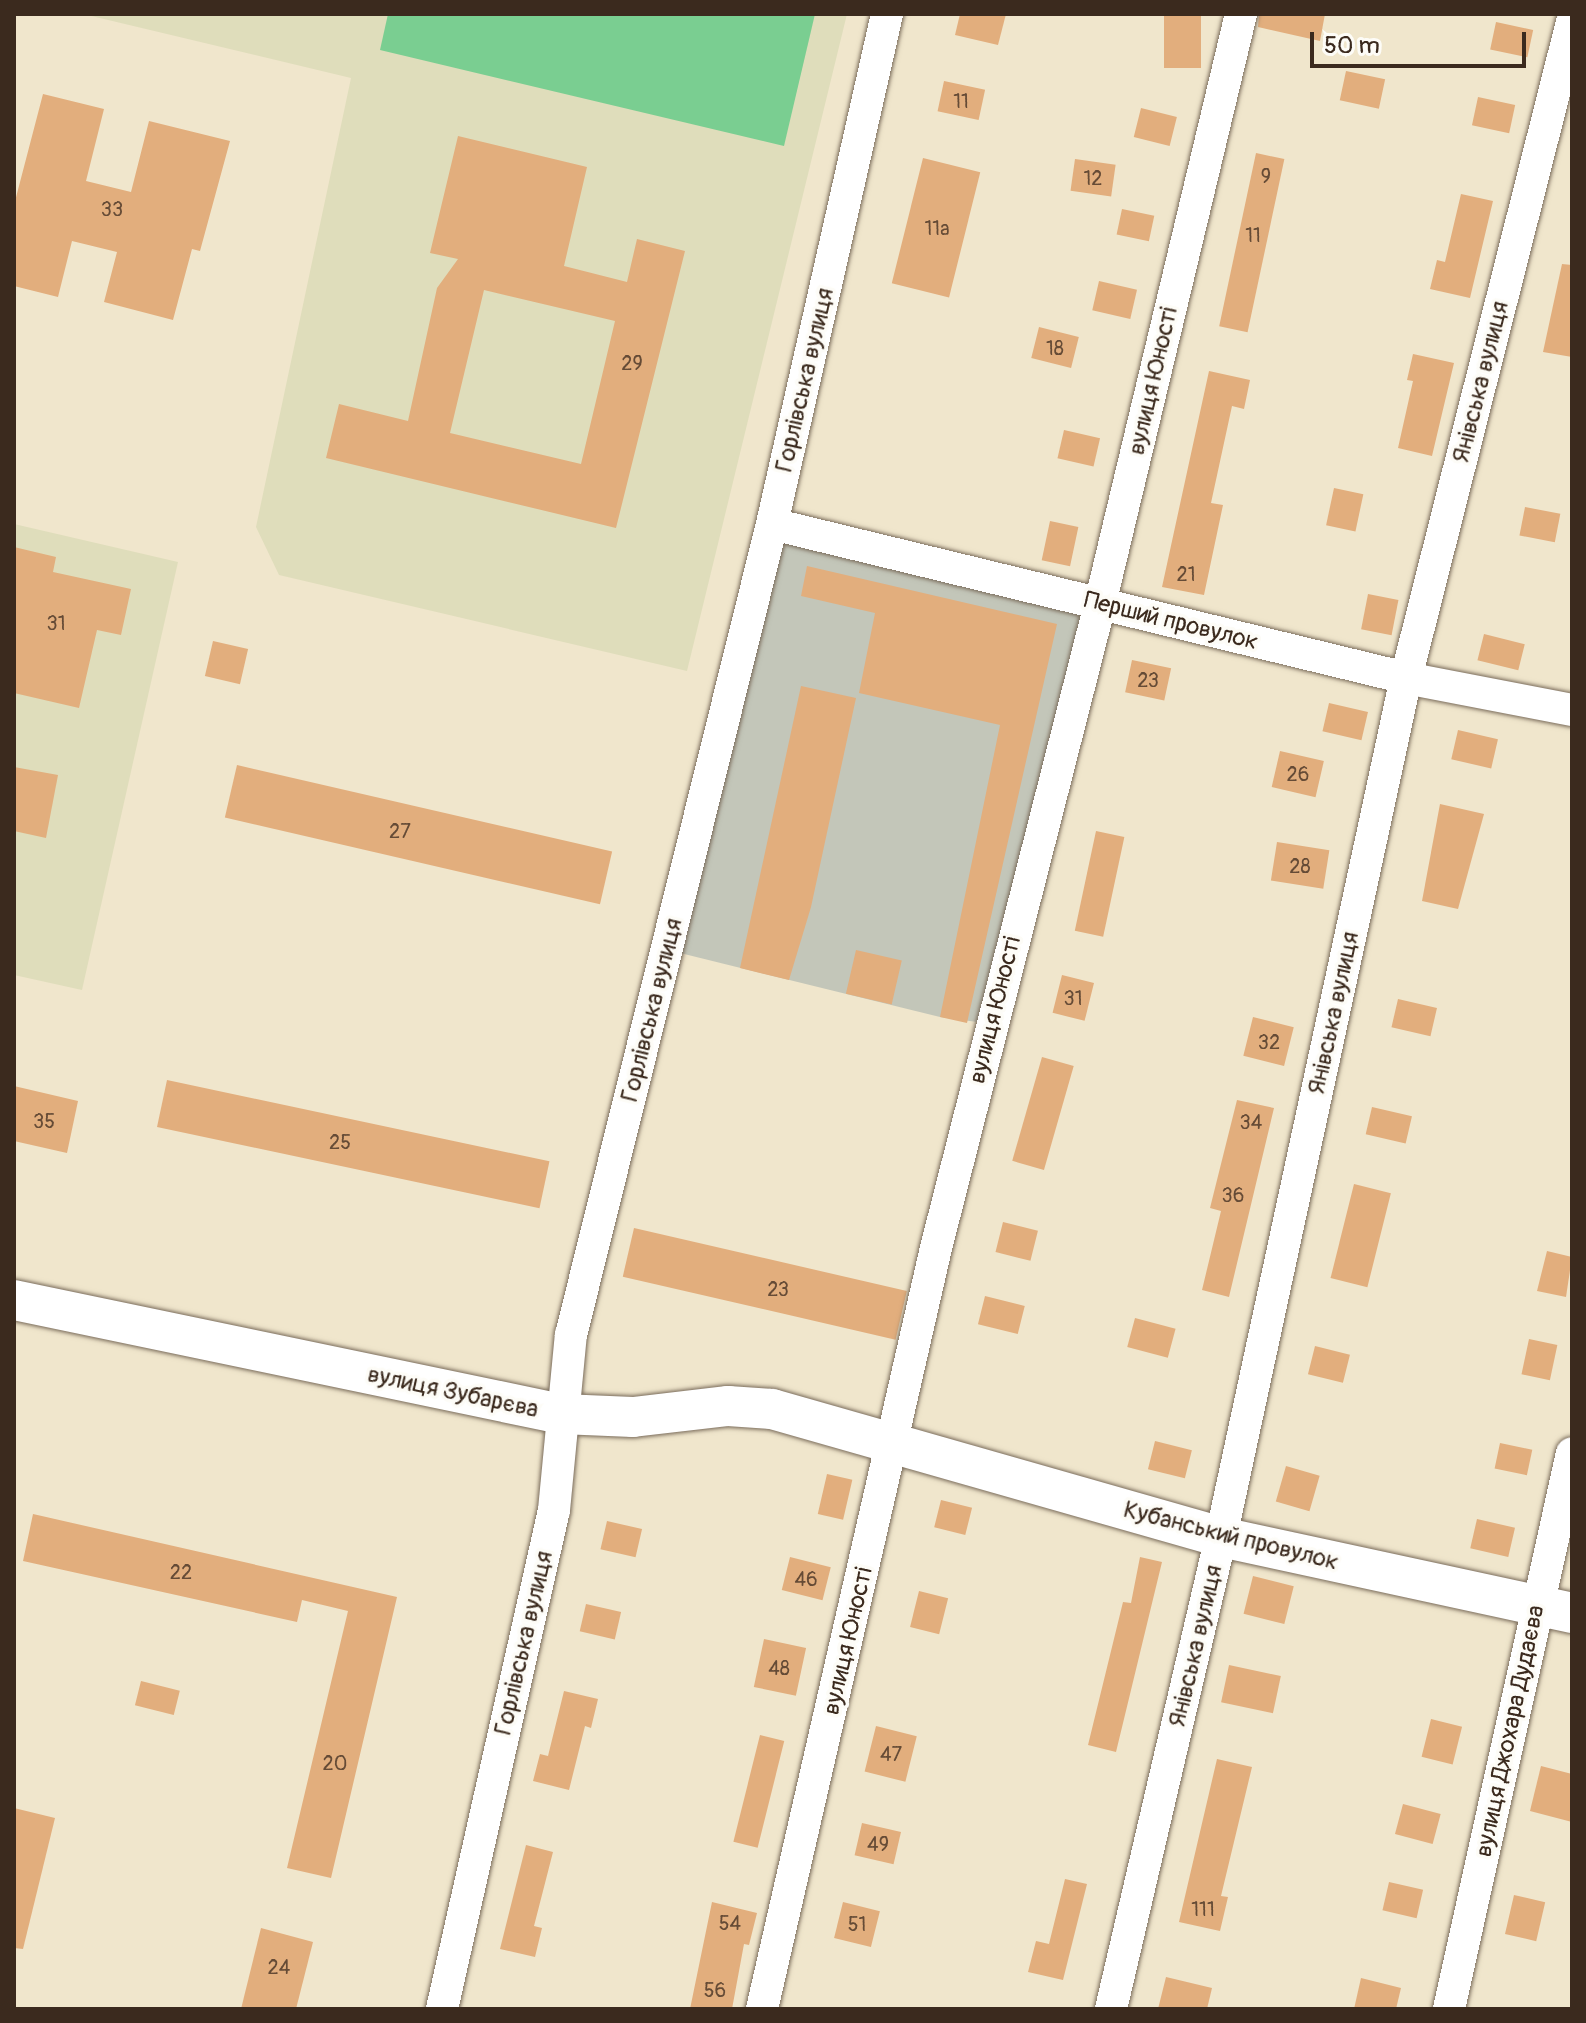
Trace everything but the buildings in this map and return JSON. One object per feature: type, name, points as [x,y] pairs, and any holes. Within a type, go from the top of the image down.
[{"type":"street","name":"Горлівська вулиця","points":[[442,2009],[554,1510],[571,1335],[772,524],[887,14]]},
{"type":"street","name":"вулиця Юності","points":[[762,2009],[944,1218],[1100,604],[1241,14]]},
{"type":"street","name":"Янівська вулиця","points":[[1111,2009],[1221,1537],[1406,678],[1572,22]]},
{"type":"street","name":"Перший провулок","points":[[772,524],[1406,678],[1572,710]]},
{"type":"street","name":"вулиця Зубарєва","points":[[14,1300],[561,1414],[633,1417],[751,1406],[894,1445]]},
{"type":"street","name":"Кубанський провулок","points":[[894,1445],[1221,1537],[1555,1609]]},
{"type":"street","name":"вулиця Джохара Дудаєва","points":[[1449,2009],[1555,1609],[1572,1453]]},
{"type":"shaded area","points":[[83,14],[847,14],[687,671],[279,575],[256,527],[351,78]]},
{"type":"shaded area","points":[[14,524],[178,562],[82,990],[14,975]]},
{"type":"shaded area","points":[[772,524],[1100,604],[992,1024],[940,1017],[668,950]]},
{"type":"green space","points":[[388,14],[815,14],[784,146],[380,50]]}]
